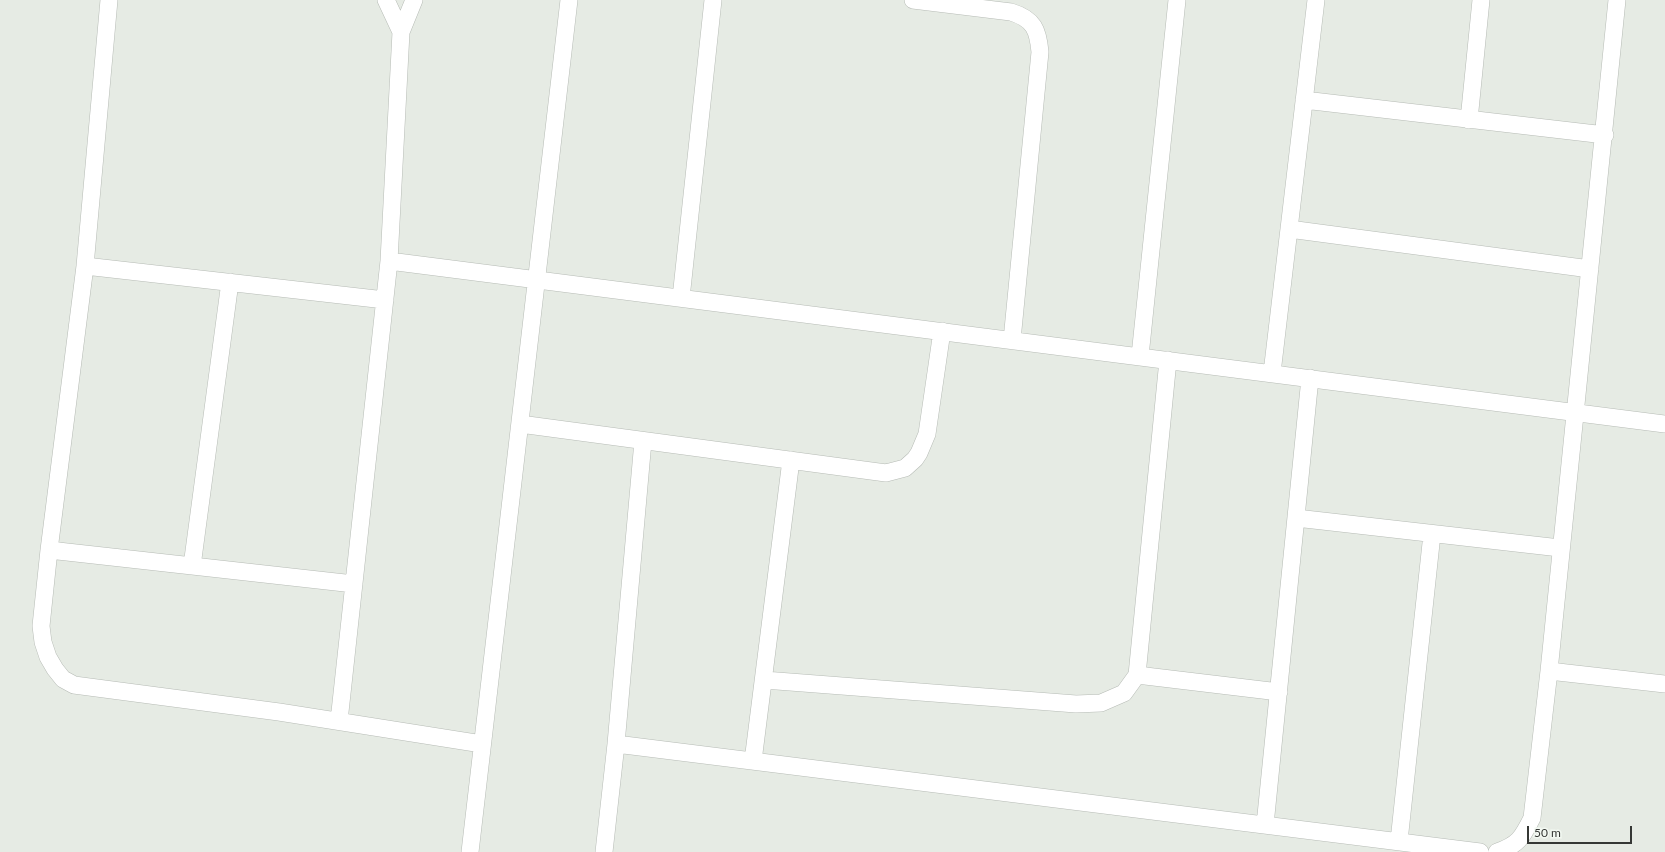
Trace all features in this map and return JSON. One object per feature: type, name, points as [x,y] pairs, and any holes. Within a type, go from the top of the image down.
[{"type":"street","points":[[109,0],[85,266],[49,550],[41,626],[43,642],[48,657],[63,679],[74,685],[271,711],[482,744]]},
{"type":"street","points":[[386,0],[401,32]]},
{"type":"street","points":[[339,722],[389,261],[401,32],[414,0]]},
{"type":"street","points":[[470,852],[569,0]]},
{"type":"street","points":[[681,298],[713,0]]},
{"type":"street","points":[[913,0],[1011,12],[1022,16],[1032,23],[1039,37],[1040,52],[1012,340]]},
{"type":"street","points":[[1140,356],[1176,0]]},
{"type":"street","points":[[1272,373],[1316,0]]},
{"type":"street","points":[[1469,120],[1481,0]]},
{"type":"street","points":[[1497,852],[1510,848],[1524,835],[1532,818],[1549,671],[1560,548],[1617,0]]},
{"type":"street","points":[[1304,100],[1604,135]]},
{"type":"street","points":[[1289,229],[1590,269]]},
{"type":"street","points":[[389,261],[1575,411],[1665,424]]},
{"type":"street","points":[[85,266],[385,300]]},
{"type":"street","points":[[192,566],[230,282]]},
{"type":"street","points":[[520,424],[886,473],[899,471],[911,464],[919,453],[927,434],[942,331]]},
{"type":"street","points":[[764,680],[1076,704],[1101,703],[1124,693],[1137,675],[1168,360]]},
{"type":"street","points":[[1265,825],[1310,378]]},
{"type":"street","points":[[604,852],[616,744],[643,441]]},
{"type":"street","points":[[753,761],[791,460]]},
{"type":"street","points":[[1296,518],[1560,548]]},
{"type":"street","points":[[1399,842],[1432,534]]},
{"type":"street","points":[[49,550],[354,584]]},
{"type":"street","points":[[1549,671],[1665,684]]},
{"type":"street","points":[[1137,675],[1279,692]]},
{"type":"street","points":[[616,744],[1480,852]]}]
